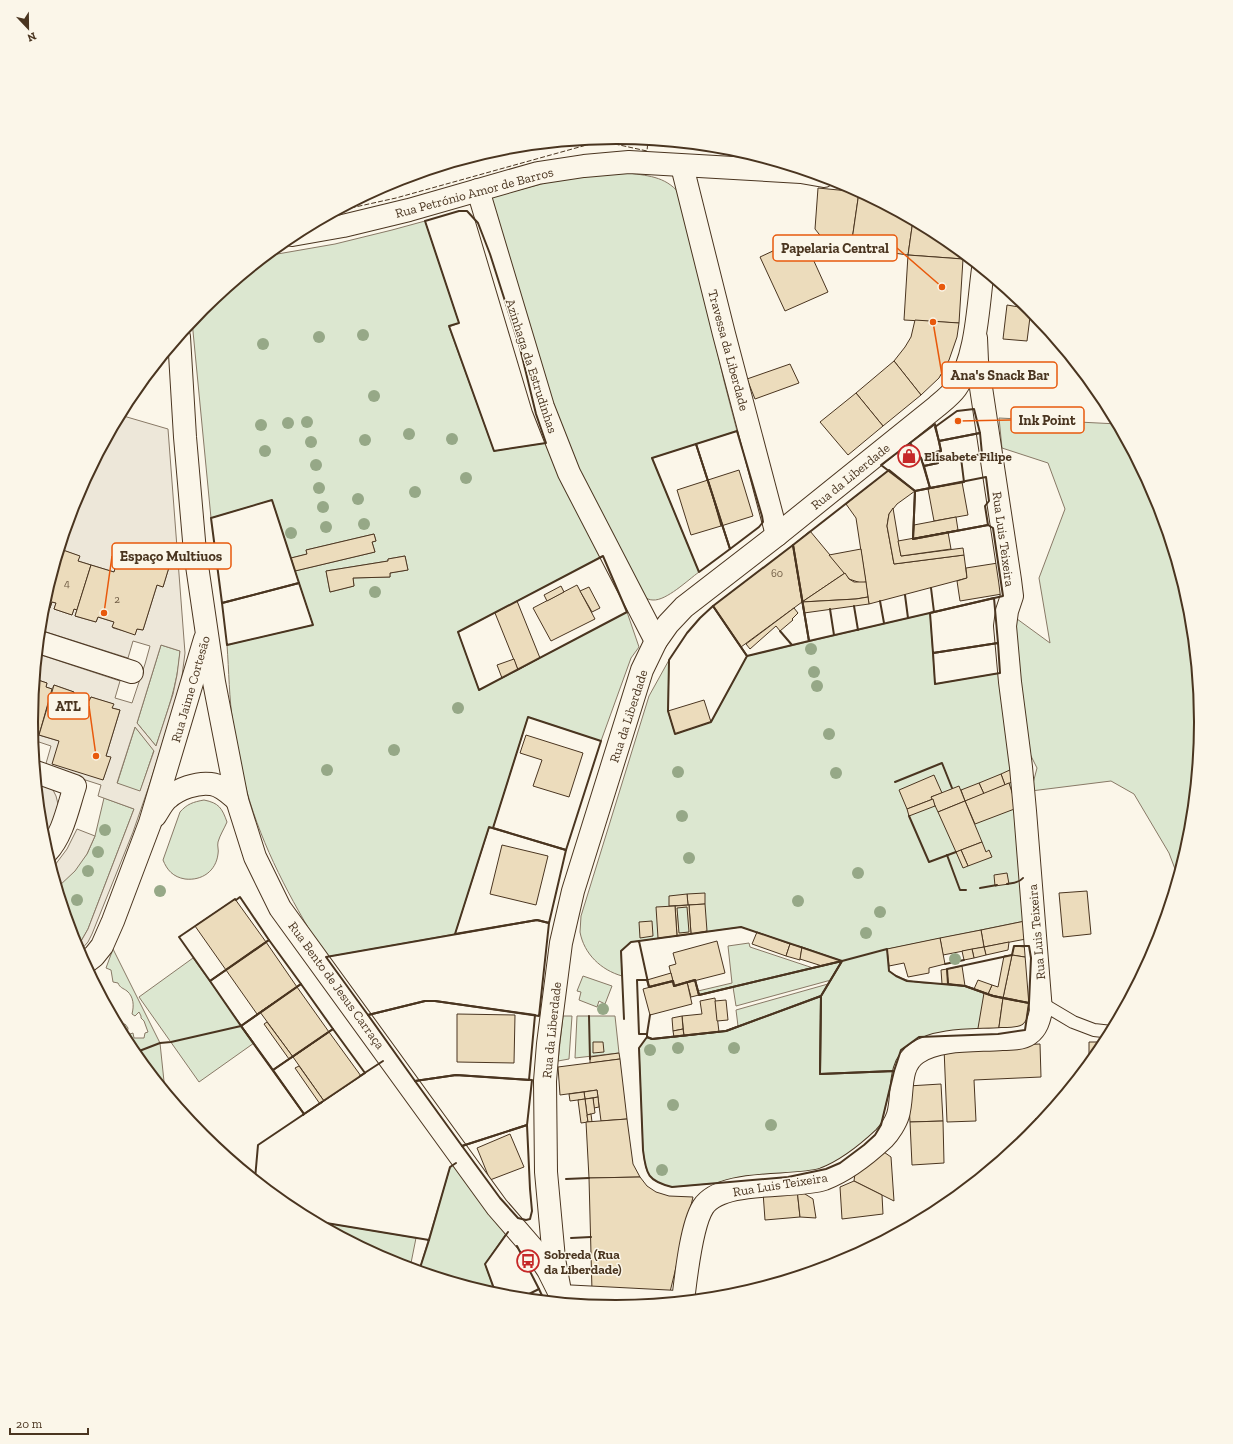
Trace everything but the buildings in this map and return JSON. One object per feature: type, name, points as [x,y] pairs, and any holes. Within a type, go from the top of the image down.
[{"type":"street","name":"Rua Petrónio Amor de Barros","points":[[310,232],[343,226],[409,210],[538,173],[584,166],[629,162],[794,172]]},
{"type":"street","name":"Travessa da Liberdade","points":[[682,166],[724,334],[777,535]]},
{"type":"street","name":"Azinhaga da Estrudinhas","points":[[478,190],[546,414],[569,473],[656,641]]},
{"type":"street","name":"Rua da Liberdade","points":[[562,1298],[554,1258],[546,1172],[545,1081],[548,1044],[561,943],[573,891],[642,670],[656,641],[668,624],[684,607],[777,535],[936,407],[955,389],[965,373],[972,352],[982,274]]},
{"type":"street","name":"Rua Luis Teixeira","points":[[684,1297],[697,1222],[704,1206],[714,1197],[734,1190],[763,1185],[802,1183],[823,1179],[842,1171],[885,1137],[898,1115],[903,1074],[908,1062],[915,1054],[936,1045],[951,1042],[1012,1039],[1028,1035],[1037,1024],[1041,1011],[1026,811],[1010,682],[1005,626],[1007,611],[1012,596],[977,361],[975,327]]},
{"type":"street","name":"Rua Jaime Cortesão","points":[[90,959],[102,946],[150,823],[208,631],[195,552],[185,437],[179,344]]},
{"type":"street","name":"Rua Bento de Jesus Carraça","points":[[208,631],[214,682],[237,800],[255,857],[280,908],[497,1207],[536,1252],[548,1270],[561,1298]]},
{"type":"street","points":[[43,643],[132,672]]},
{"type":"street","points":[[40,774],[75,786],[59,832],[52,846]]},
{"type":"street","name":"Rua Jaime Cortesão","points":[[150,823],[167,798],[182,789],[198,784],[212,784],[225,789],[237,800]]},
{"type":"lane","points":[[1041,1003],[1080,1025],[1094,1030],[1105,1031]]},
{"type":"green space","points":[[628,173],[665,181],[677,190],[682,197],[724,381],[737,431],[652,458],[699,572],[670,594],[653,600],[645,598],[640,592],[557,424],[491,199],[496,196],[556,180],[601,174]]},
{"type":"green space","points":[[425,221],[459,323],[449,327],[494,451],[546,443],[603,556],[458,632],[479,690],[627,612],[639,647],[631,658],[601,741],[528,717],[493,828],[489,828],[455,934],[326,957],[283,882],[265,843],[250,802],[240,763],[233,724],[227,645],[313,625],[295,571],[375,552],[372,542],[376,541],[374,534],[306,550],[307,554],[291,558],[272,500],[211,518],[193,329],[207,313],[235,287],[276,254],[335,244]],"holes":[[[405,556],[408,570],[390,573],[390,577],[353,578],[354,586],[330,592],[326,571],[388,561],[388,559]]]},
{"type":"green space","points":[[999,418],[1111,424],[1135,466],[1151,501],[1175,572],[1184,609],[1194,684],[1194,760],[1184,835],[1175,870],[1169,853],[1134,794],[1111,781],[1031,791],[1037,768],[1027,748],[1013,616],[1050,643],[1039,578],[1065,509],[1048,463],[1002,448]]},
{"type":"green space","points":[[930,613],[935,684],[1000,673],[1025,872],[1025,921],[888,949],[889,971],[906,980],[968,987],[993,996],[977,1034],[919,1037],[901,1050],[894,1071],[881,1125],[875,1135],[826,1169],[788,1177],[672,1187],[664,1185],[653,1179],[647,1171],[643,1150],[639,1048],[647,1037],[652,1039],[726,1031],[738,1026],[736,1010],[828,984],[831,980],[736,1006],[733,987],[699,995],[698,991],[732,983],[728,946],[749,943],[750,947],[813,968],[841,961],[741,927],[631,942],[621,951],[622,976],[607,970],[590,954],[585,947],[580,932],[581,916],[649,696],[669,660],[668,711],[675,733],[711,722],[747,656]]},
{"type":"green space","points":[[161,645],[180,651],[174,687],[156,746],[137,723]]},
{"type":"green space","points":[[135,727],[154,750],[140,792],[117,784]]},
{"type":"green space","points":[[104,798],[134,809],[88,929],[81,941],[61,883],[87,854],[95,836]]},
{"type":"green space","points":[[204,800],[217,805],[227,822],[218,842],[217,860],[207,874],[191,879],[177,877],[166,867],[163,860],[180,812],[190,804]]},
{"type":"green space","points":[[113,949],[160,1043],[164,1081],[130,1034],[133,1033],[134,1038],[144,1038],[145,1033],[148,1032],[144,1021],[139,1012],[135,1016],[132,1014],[133,1002],[131,996],[118,983],[113,982],[111,970],[106,968]]},
{"type":"green space","points":[[193,958],[254,1043],[199,1082],[139,997]]},
{"type":"green space","points":[[583,976],[612,986],[605,1004],[599,1001],[597,1007],[579,1000],[581,992],[577,991]]},
{"type":"green space","points":[[563,1016],[572,1016],[569,1059],[558,1061]]},
{"type":"green space","points":[[577,1016],[615,1016],[619,1053],[575,1058]]},
{"type":"green space","points":[[457,1162],[507,1232],[485,1264],[493,1287],[467,1281],[421,1266],[450,1168]]},
{"type":"green space","points":[[327,1223],[416,1238],[411,1262],[361,1241]]},
{"type":"shaded area","points":[[126,417],[168,429],[185,653],[181,684],[133,832],[92,934],[84,947],[81,941],[88,929],[134,809],[98,796],[101,785],[45,767],[51,746],[39,742],[38,735],[59,741],[103,780],[110,758],[106,756],[120,710],[112,708],[113,704],[91,697],[89,701],[73,696],[74,692],[54,685],[52,689],[46,687],[47,683],[39,680],[42,655],[120,681],[115,698],[132,703],[150,646],[133,641],[128,658],[45,632],[49,609],[52,602],[56,603],[54,609],[72,615],[74,609],[77,610],[75,616],[96,622],[98,617],[114,622],[113,628],[135,634],[137,629],[143,630],[157,585],[163,587],[170,564],[121,549],[114,572],[78,561],[79,556],[65,551],[69,536],[82,501],[98,466]],"holes":[[[161,645],[180,651],[173,694],[156,746],[137,723]],[[135,727],[154,751],[140,791],[117,783]]]},
{"type":"shaded area","points":[[41,782],[53,790],[58,804],[48,832]]},
{"type":"shaded area","points":[[77,829],[95,836],[87,854],[75,871],[62,884],[56,864],[67,849]]},
{"type":"fence","points":[[615,144],[647,151],[648,145]]},
{"type":"fence","points":[[352,208],[396,198],[587,145]]},
{"type":"wall","points":[[459,211],[467,211],[478,223],[490,254],[520,348],[536,414],[546,443],[494,451],[449,326],[459,323],[425,221],[459,211]]},
{"type":"wall","points":[[974,409],[980,433],[939,441],[935,427],[957,411],[974,409]]},
{"type":"wall","points":[[935,424],[941,451],[936,452],[938,463],[924,466],[921,458],[910,443],[935,424]]},
{"type":"wall","points":[[737,431],[763,522],[759,527],[730,549],[696,444],[737,431]]},
{"type":"wall","points":[[980,433],[982,454],[961,458],[964,482],[930,488],[924,466],[938,463],[936,452],[941,451],[939,441],[980,433]]},
{"type":"wall","points":[[910,443],[921,458],[930,488],[915,491],[881,465],[910,443]]},
{"type":"wall","points":[[696,444],[730,549],[699,572],[652,458],[696,444]]},
{"type":"wall","points":[[889,470],[915,491],[913,539],[988,525],[993,528],[1003,596],[809,641],[793,545],[889,470]]},
{"type":"wall","points":[[986,477],[989,501],[985,506],[988,525],[913,539],[915,491],[986,477]]},
{"type":"wall","points":[[272,500],[299,583],[222,603],[211,518],[272,500]]},
{"type":"wall","points":[[793,545],[809,641],[747,656],[713,606],[793,545]]},
{"type":"wall","points":[[603,556],[627,612],[479,690],[458,632],[603,556]]},
{"type":"wall","points":[[299,583],[313,625],[227,645],[222,603],[299,583]]},
{"type":"wall","points":[[931,588],[934,612]]},
{"type":"wall","points":[[905,595],[908,618]]},
{"type":"wall","points":[[994,598],[998,643],[933,653],[930,613],[994,598]]},
{"type":"wall","points":[[880,601],[884,623]]},
{"type":"wall","points":[[713,606],[747,656],[711,722],[675,734],[668,711],[669,660],[687,633],[713,606]]},
{"type":"wall","points":[[854,606],[858,630]]},
{"type":"wall","points":[[830,609],[834,635]]},
{"type":"wall","points":[[780,631],[792,645]]},
{"type":"wall","points":[[998,643],[1000,673],[935,684],[933,653],[998,643]]},
{"type":"wall","points":[[528,717],[601,741],[566,850],[493,828],[528,717]]},
{"type":"wall","points":[[895,782],[942,763],[952,788]]},
{"type":"wall","points":[[909,816],[929,862],[956,852]]},
{"type":"wall","points":[[489,827],[566,850],[549,923],[537,920],[455,934],[489,827]]},
{"type":"wall","points":[[947,855],[960,890],[966,890]]},
{"type":"wall","points":[[1007,884],[1018,882],[1023,878]]},
{"type":"wall","points":[[980,888],[997,885]]},
{"type":"wall","points":[[240,897],[269,940],[210,981],[179,937],[240,897]]},
{"type":"wall","points":[[537,920],[549,923],[539,1016],[435,1001],[425,1001],[368,1015],[326,957],[537,920]]},
{"type":"wall","points":[[741,927],[842,961],[699,995],[695,980],[674,986],[673,981],[649,987],[639,941],[741,927]]},
{"type":"wall","points":[[269,940],[301,984],[241,1026],[210,981],[269,940]]},
{"type":"wall","points":[[624,1019],[621,951],[631,942],[639,942]]},
{"type":"wall","points":[[1014,946],[1029,946],[1031,958],[1029,1003],[993,996],[965,986],[948,984],[947,969],[1012,955],[1014,946]]},
{"type":"wall","points":[[887,949],[889,971],[907,981],[965,986],[993,996],[1029,1003],[1025,1030],[998,1034],[919,1037],[901,1050],[894,1071],[820,1074],[821,996],[842,961],[887,949]]},
{"type":"wall","points":[[945,964],[964,960]]},
{"type":"wall","points":[[842,961],[821,996],[726,1031],[652,1039],[647,1037],[647,1034],[639,1034],[637,980],[647,980],[649,987],[673,981],[674,986],[695,980],[699,995],[842,961]]},
{"type":"wall","points":[[301,984],[333,1029],[273,1070],[241,1026],[301,984]]},
{"type":"wall","points":[[821,996],[820,1074],[894,1071],[881,1125],[875,1135],[840,1163],[826,1169],[788,1177],[672,1187],[664,1185],[653,1179],[647,1171],[643,1150],[639,1048],[647,1037],[652,1039],[726,1031],[821,996]]},
{"type":"wall","points":[[425,1001],[435,1001],[535,1015],[529,1080],[456,1075],[415,1081],[368,1015],[425,1001]]},
{"type":"wall","points":[[647,1034],[650,1015]]},
{"type":"wall","points":[[589,1016],[590,1059]]},
{"type":"wall","points":[[141,1050],[160,1043],[171,1042],[241,1026],[304,1114],[303,1115]]},
{"type":"wall","points":[[333,1029],[365,1073],[304,1114],[273,1070],[333,1029]]},
{"type":"wall","points":[[360,1076],[383,1061]]},
{"type":"wall","points":[[456,1075],[532,1080],[527,1125],[462,1146],[415,1081],[456,1075]]},
{"type":"wall","points":[[255,1174],[258,1145],[322,1102]]},
{"type":"wall","points":[[527,1125],[532,1211],[530,1219],[526,1220],[518,1218],[500,1198],[462,1146],[527,1125]]},
{"type":"wall","points":[[327,1223],[429,1240],[450,1167],[456,1163]]},
{"type":"wall","points":[[566,1179],[589,1178]]},
{"type":"wall","points":[[493,1287],[485,1264],[508,1232]]},
{"type":"wall","points":[[571,1238],[591,1237]]},
{"type":"wall","points":[[421,1266],[428,1240]]},
{"type":"wall","points":[[517,1246],[539,1289],[529,1294]]},
{"type":"wall","points":[[573,1257],[591,1257]]},
{"type":"wall","points":[[539,1289],[542,1296]]},
{"type":"place","name":"Papelaria Central","points":[[942,287]]},
{"type":"place","name":"Ana's Snack Bar","points":[[933,322]]},
{"type":"place","name":"Ink Point","points":[[958,421]]},
{"type":"place","name":"Elisabete Filipe","points":[[909,456]]},
{"type":"place","name":"Espaço Multiuos","points":[[104,613]]},
{"type":"place","name":"ATL","points":[[96,756]]},
{"type":"place","name":"Sobreda (Rua da Liberdade)","points":[[528,1261]]}]
